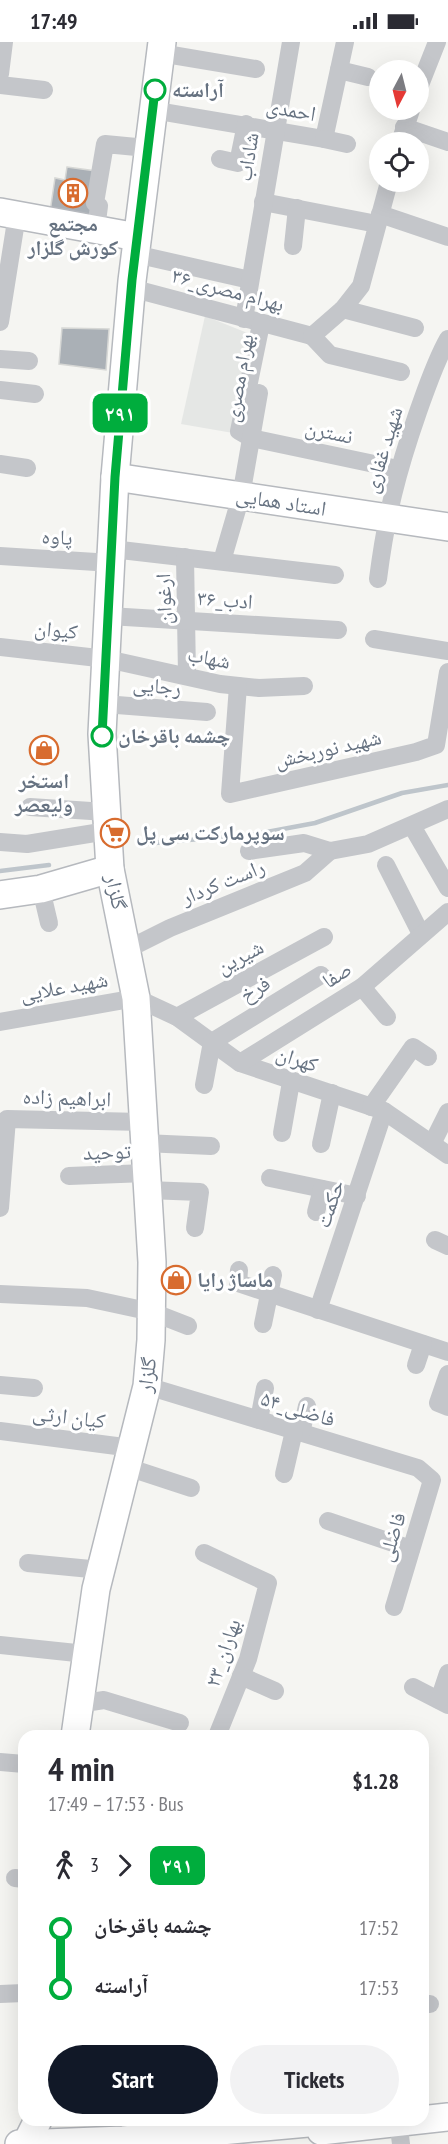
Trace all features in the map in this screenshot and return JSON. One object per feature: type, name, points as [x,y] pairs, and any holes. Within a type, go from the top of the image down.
[{"type":"main road","name":"گلزار","points":[[76,1730],[101,1570],[147,1386],[152,1312],[136,998],[128,949],[110,869],[102,734],[115,477],[131,288],[161,47]]},
{"type":"main road","points":[[9,213],[96,229],[136,245]]},
{"type":"main road","name":"استاد همایی","points":[[115,477],[448,527]]},
{"type":"main road","points":[[0,895],[41,889],[110,869]]},
{"type":"main road","points":[[429,2110],[448,2108]]},
{"type":"main road","points":[[429,2122],[448,2117]]},
{"type":"main road","points":[[72,2126],[80,2134],[99,2142]]},
{"type":"main road","points":[[35,2137],[99,2142],[244,2133],[399,2129]]},
{"type":"main road","points":[[198,2144],[244,2133]]},
{"type":"street","points":[[0,73],[3,42]]},
{"type":"street","name":"شاداب","points":[[259,323],[250,280],[291,42]]},
{"type":"street","name":"احمدی","points":[[152,110],[246,124],[324,139],[345,42]]},
{"type":"street","points":[[429,62],[437,42]]},
{"type":"street","points":[[161,47],[256,69]]},
{"type":"street","points":[[339,70],[368,76]]},
{"type":"street","points":[[0,85],[44,90]]},
{"type":"street","points":[[220,159],[238,163],[246,124]]},
{"type":"street","points":[[324,139],[347,144]]},
{"type":"street","points":[[429,139],[448,142]]},
{"type":"street","points":[[96,229],[99,206],[95,203],[105,144],[147,148]]},
{"type":"street","points":[[386,192],[361,286],[343,309],[312,336],[330,355],[401,372]]},
{"type":"street","points":[[263,202],[379,219],[448,237]]},
{"type":"street","points":[[293,246],[297,208]]},
{"type":"street","points":[[0,322],[9,213]]},
{"type":"street","points":[[136,245],[250,280]]},
{"type":"street","name":"۳۶_بهرام مصری","points":[[131,288],[312,336]]},
{"type":"street","points":[[343,309],[415,328]]},
{"type":"street","name":"بهرام مصری","points":[[222,561],[241,496],[251,438],[259,323]]},
{"type":"street","name":"شهید غفاری","points":[[378,579],[386,518],[398,469],[436,360],[448,339]]},
{"type":"street","points":[[0,358],[29,361]]},
{"type":"street","points":[[0,390],[35,394]]},
{"type":"street","name":"نسترن","points":[[251,438],[398,469]]},
{"type":"street","points":[[0,464],[27,468]]},
{"type":"street","name":"پاوه","points":[[0,556],[185,557],[335,575]]},
{"type":"street","name":"ارغوان","points":[[185,557],[188,675]]},
{"type":"street","name":"۳۶_ادب","points":[[109,616],[338,630]]},
{"type":"street","points":[[374,639],[448,651]]},
{"type":"street","name":"کیوان","points":[[0,647],[107,659]]},
{"type":"street","name":"شهاب","points":[[107,659],[238,686],[304,686]]},
{"type":"street","name":"شهید نوربخش","points":[[238,686],[230,794],[416,752],[436,745],[448,672]]},
{"type":"street","name":"رجایی","points":[[104,704],[207,712]]},
{"type":"street","points":[[30,807],[107,822]]},
{"type":"street","points":[[249,850],[304,843],[330,851],[368,844],[448,809]]},
{"type":"street","points":[[0,842],[27,844],[107,822]]},
{"type":"street","points":[[412,826],[448,888]]},
{"type":"street","name":"راست کردار","points":[[128,949],[170,928],[305,873],[330,851]]},
{"type":"street","points":[[386,864],[421,934]]},
{"type":"street","points":[[41,889],[49,923]]},
{"type":"street","name":"صفا","points":[[240,1063],[362,987],[421,934],[444,923]]},
{"type":"street","name":"شیرین","points":[[177,1017],[324,937]]},
{"type":"street","name":"فرخ","points":[[212,1042],[321,975]]},
{"type":"street","points":[[362,987],[387,1017]]},
{"type":"street","name":"کهران","points":[[136,998],[177,1017],[240,1063],[291,1082],[378,1109],[448,1155]]},
{"type":"street","name":"شهید علایی","points":[[0,1022],[136,998]]},
{"type":"street","points":[[204,1085],[212,1042]]},
{"type":"street","name":"حکمت","points":[[318,1310],[357,1196],[378,1109],[413,1047],[428,1057]]},
{"type":"street","points":[[282,1133],[291,1082]]},
{"type":"street","points":[[321,1144],[332,1093]]},
{"type":"street","points":[[432,1144],[448,1112]]},
{"type":"street","name":"ابراهیم زاده","points":[[0,1208],[3,1119],[144,1133],[211,1146]]},
{"type":"street","name":"توحید","points":[[69,1176],[147,1182],[200,1192],[195,1228]]},
{"type":"street","points":[[270,1178],[357,1196]]},
{"type":"street","points":[[316,1212],[322,1189]]},
{"type":"street","points":[[239,1270],[238,1283],[448,1352]]},
{"type":"street","points":[[263,1324],[273,1275]]},
{"type":"street","points":[[0,1294],[53,1299],[87,1298],[152,1312],[188,1326]]},
{"type":"street","points":[[416,1365],[423,1344]]},
{"type":"street","points":[[443,1405],[448,1374]]},
{"type":"street","points":[[0,1385],[34,1389]]},
{"type":"street","name":"۵۴_فاضلی","points":[[147,1386],[418,1468],[432,1480]]},
{"type":"street","points":[[258,1420],[265,1388]]},
{"type":"street","points":[[284,1474],[307,1406]]},
{"type":"street","name":"کیان ارثی","points":[[0,1431],[130,1458],[190,1488]]},
{"type":"street","name":"فاضلی","points":[[394,1607],[432,1480]]},
{"type":"street","points":[[328,1521],[411,1549]]},
{"type":"street","name":"۲۳_بهاران","points":[[204,1553],[268,1583],[241,1676],[219,1730]]},
{"type":"street","points":[[28,1563],[101,1570]]},
{"type":"street","points":[[0,1645],[86,1654]]},
{"type":"street","points":[[413,1687],[443,1702],[448,1673]]},
{"type":"street","points":[[241,1676],[275,1691]]},
{"type":"street","points":[[78,1704],[104,1700],[180,1723]]},
{"type":"street","points":[[0,1762],[18,1764]]},
{"type":"street","points":[[0,1994],[18,1993]]},
{"type":"shaded area","points":[[205,316],[255,336],[233,433],[181,424]]},
{"type":"building","name":"مجتمع کورش گلزار","points":[[67,167],[96,171],[95,219],[50,212],[55,178],[65,180]]},
{"type":"building","points":[[62,328],[109,329],[106,370],[59,364]]},
{"type":"waterway","points":[[144,844],[256,834],[315,823],[402,793],[448,785]]},
{"type":"waterway","points":[[0,871],[49,865]]},
{"type":"bus line","name":"۲۹۱","points":[[102,736],[115,477],[132,280],[155,90]]},
{"type":"place","name":"آراسته","points":[[155,90]]},
{"type":"place","name":"مجتمع کورش گلزار","points":[[73,193]]},
{"type":"place","name":"چشمه باقرخان","points":[[102,736]]},
{"type":"place","name":"استخر ولیعصر","points":[[44,750]]},
{"type":"place","name":"سوپرمارکت سی پل","points":[[115,833]]},
{"type":"place","name":"ماساژ رایا","points":[[176,1280]]}]
